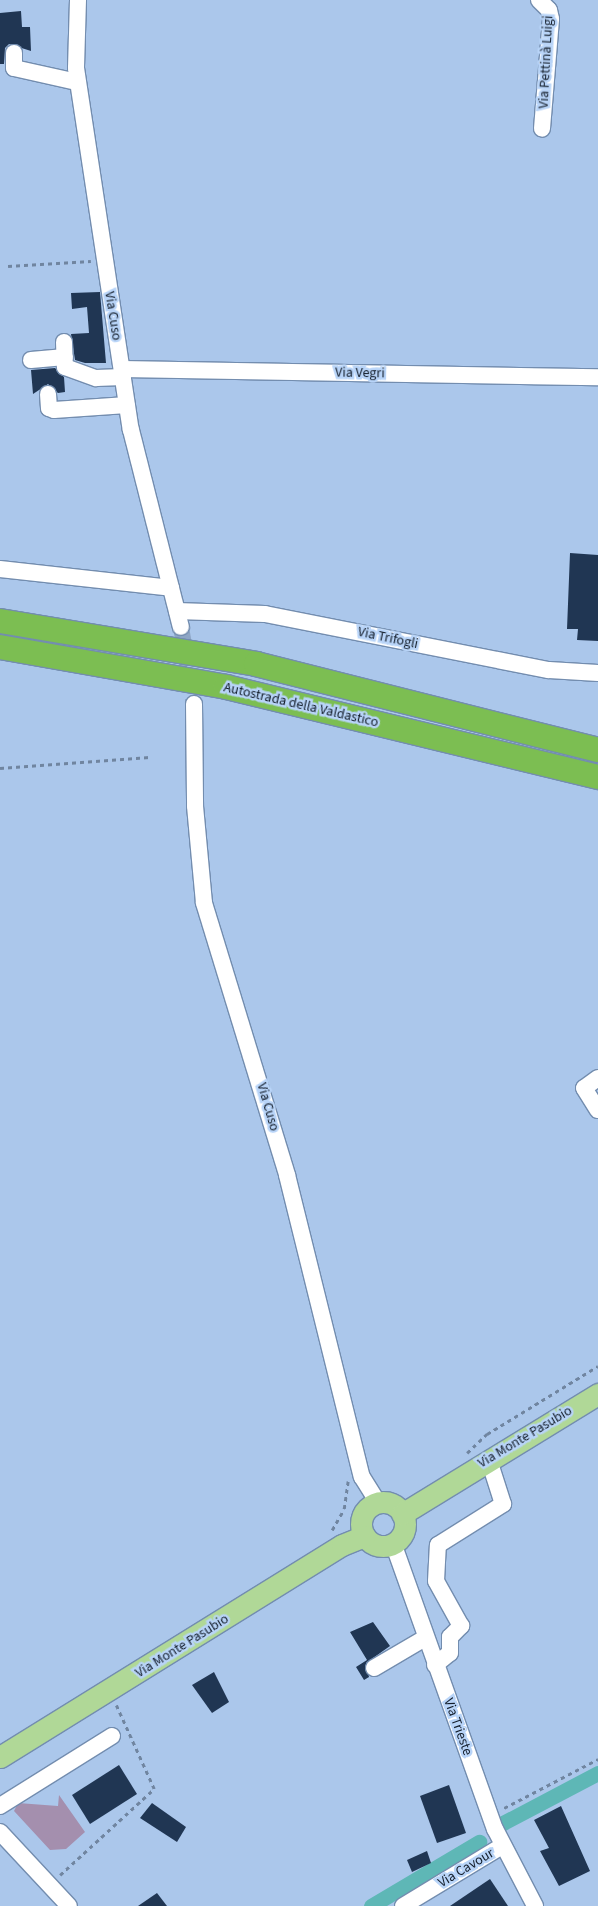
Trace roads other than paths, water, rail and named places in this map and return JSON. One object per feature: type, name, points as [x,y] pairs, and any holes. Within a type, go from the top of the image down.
[{"type":"highway","name":"Autostrada della Valdastico","points":[[0,621],[256,664],[598,750]]},
{"type":"highway","name":"Autostrada della Valdastico","points":[[0,647],[226,687],[598,778]]},
{"type":"main road","name":"Via Monte Pasubio","points":[[402,1514],[598,1394]]},
{"type":"main road","points":[[378,1503],[392,1504],[402,1514],[403,1534],[394,1543],[381,1546],[364,1536],[362,1516],[378,1503]]},
{"type":"main road","name":"Via Monte Pasubio","points":[[0,1757],[111,1691],[342,1545],[364,1536]]},
{"type":"street","name":"Via Cuso","points":[[78,0],[78,82],[127,405],[179,619]]},
{"type":"street","name":"Via Pettinà Luigi","points":[[539,0],[550,10],[551,19],[542,129]]},
{"type":"street","points":[[9,62],[78,82]]},
{"type":"street","name":"Via Vegri","points":[[31,360],[64,350],[65,367],[89,377],[122,373],[598,377]]},
{"type":"street","points":[[48,394],[50,408],[54,410],[127,405]]},
{"type":"street","points":[[0,569],[171,588]]},
{"type":"street","name":"Via Trifogli","points":[[179,619],[265,614],[541,669],[598,672]]},
{"type":"street","name":"Via Cuso","points":[[194,704],[195,806],[204,903],[284,1166],[362,1477],[378,1503]]},
{"type":"street","points":[[598,1078],[584,1088],[598,1110]]},
{"type":"street","points":[[435,1665],[450,1653],[450,1637],[461,1626],[436,1581],[438,1544],[503,1504],[489,1460]]},
{"type":"street","name":"Via Trieste","points":[[394,1543],[425,1638],[502,1846],[535,1906]]},
{"type":"street","points":[[374,1668],[425,1638]]},
{"type":"street","points":[[0,1806],[112,1736]]},
{"type":"street","points":[[0,1832],[51,1883],[69,1906]]},
{"type":"street","name":"Via Cavour","points":[[403,1906],[502,1846]]},
{"type":"waterway","points":[[503,1823],[598,1773]]},
{"type":"waterway","points":[[371,1906],[479,1842]]},
{"type":"tunnel","points":[[181,627],[194,704]]}]
